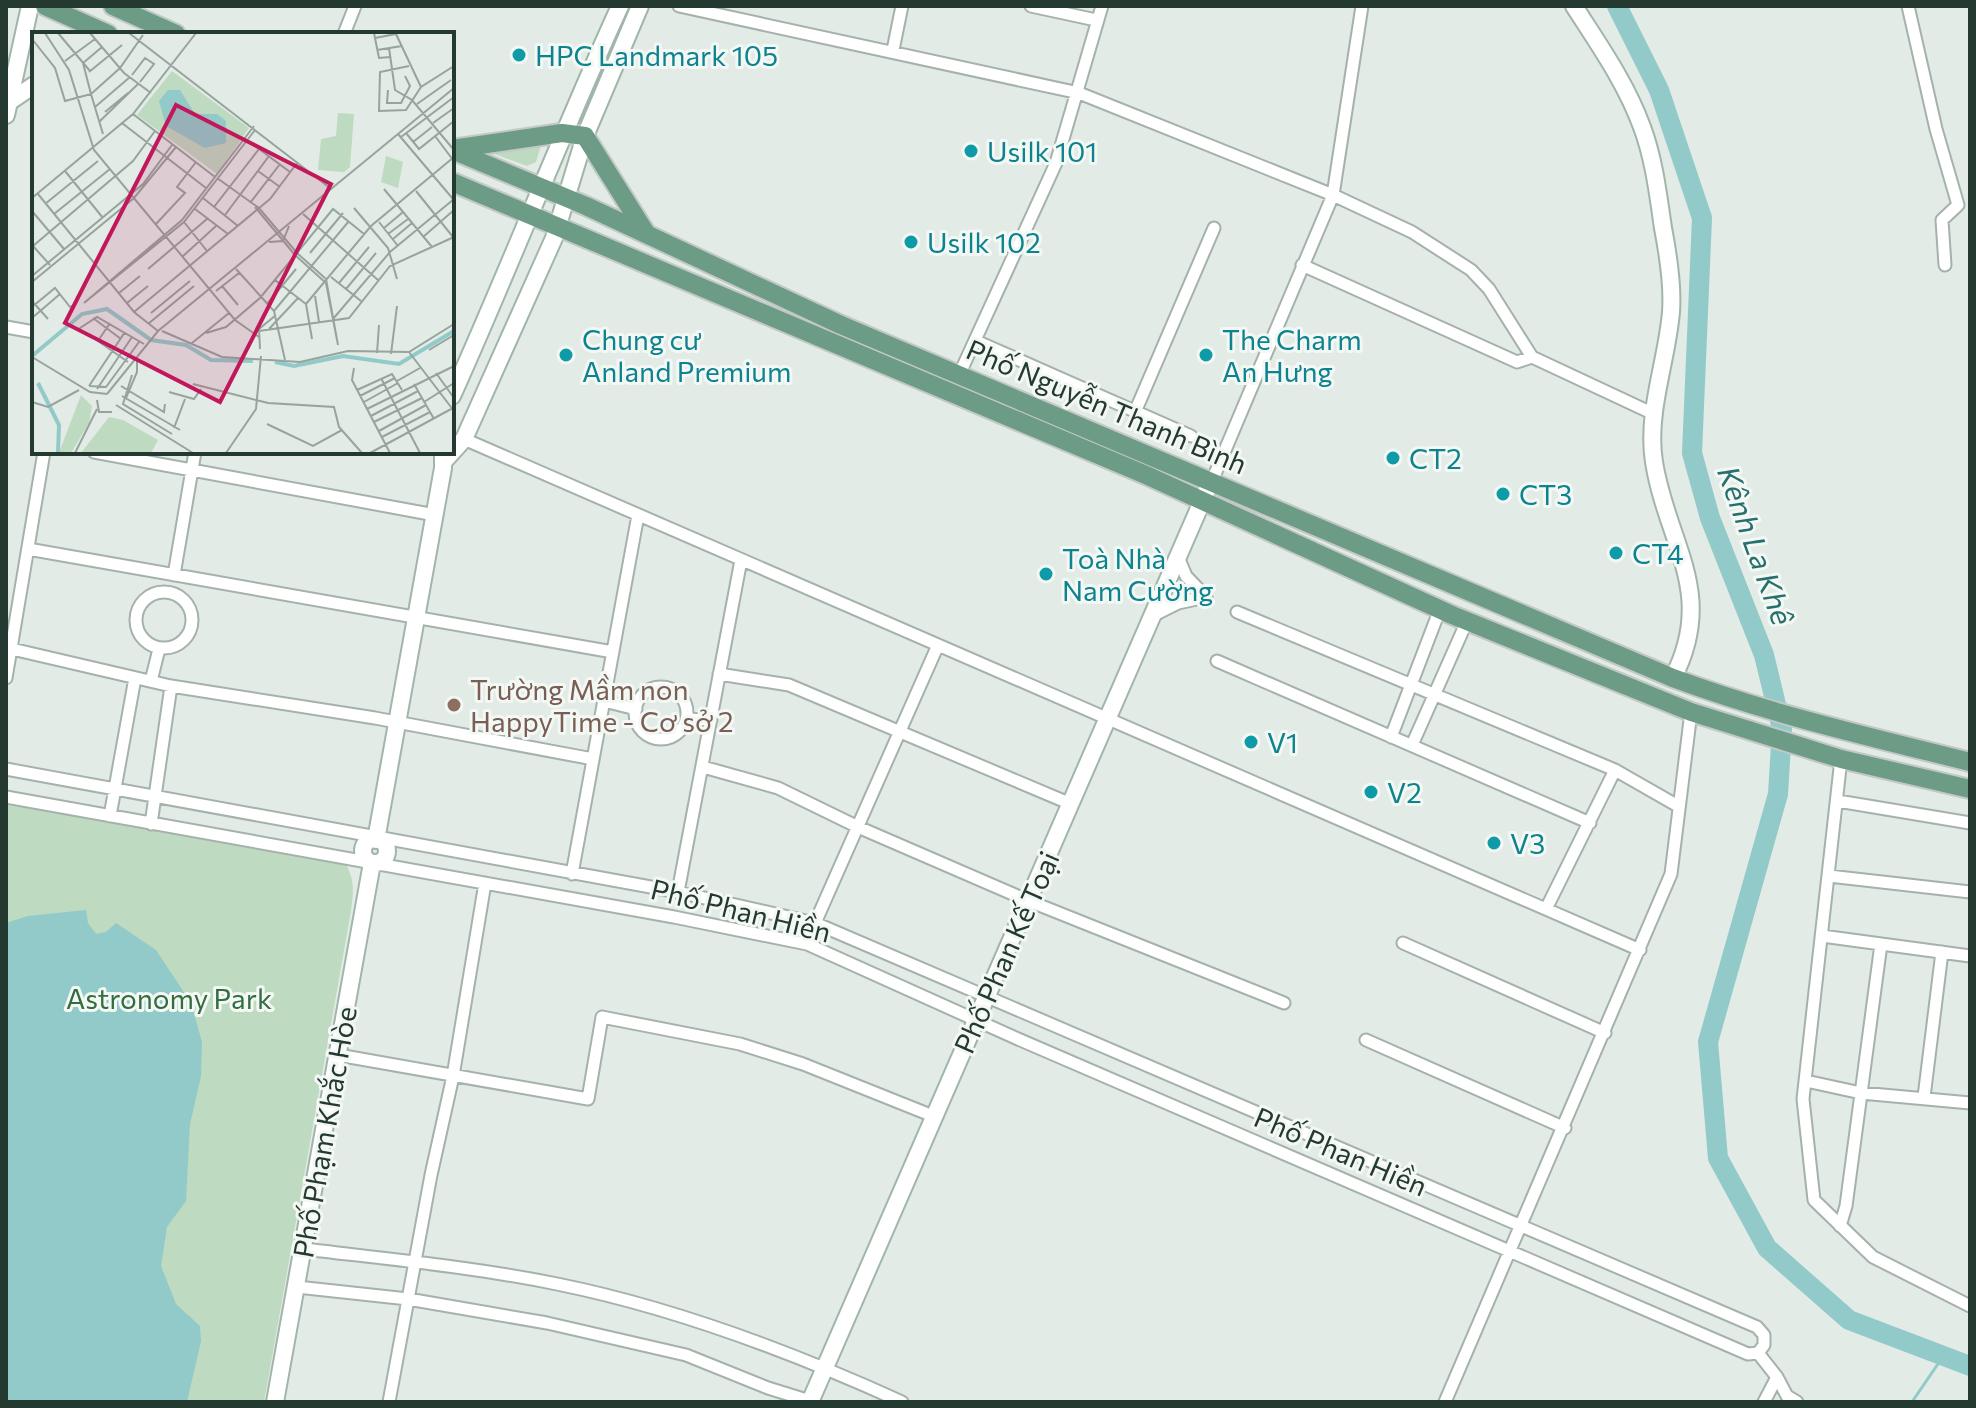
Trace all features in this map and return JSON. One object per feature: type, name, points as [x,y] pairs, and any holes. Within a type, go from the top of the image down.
[{"type":"main road","points":[[45,6],[104,32]]},
{"type":"main road","points":[[113,6],[172,32]]},
{"type":"main road","points":[[454,150],[562,133],[585,136],[648,235]]},
{"type":"main road","name":"Phố Nguyễn Thanh Bình","points":[[454,151],[567,198],[841,325],[1673,678],[1743,703],[1838,730],[1968,757]]},
{"type":"main road","name":"Phố Nguyễn Thanh Bình","points":[[454,183],[1201,501],[1467,621],[1691,712],[1841,759]]},
{"type":"main road","points":[[1841,759],[1970,789]]},
{"type":"street","points":[[7,109],[30,6]]},
{"type":"street","points":[[345,32],[355,6]]},
{"type":"street","points":[[454,391],[532,214],[562,133],[620,6]]},
{"type":"street","points":[[640,6],[585,136],[559,226],[458,436],[1640,950]]},
{"type":"street","points":[[679,6],[893,50],[1079,93],[1333,195],[1404,228],[1471,270],[1489,289],[1532,357],[1656,415]]},
{"type":"street","points":[[893,50],[902,6]]},
{"type":"street","points":[[1031,6],[1096,20]]},
{"type":"street","points":[[960,373],[1056,163],[1102,6]]},
{"type":"street","points":[[1212,481],[1333,195],[1362,6]]},
{"type":"street","points":[[1574,6],[1621,80],[1650,153],[1667,252],[1672,310],[1652,436],[1654,464],[1685,564],[1692,627],[1685,654],[1673,678]]},
{"type":"street","points":[[1908,6],[1936,129],[1958,205],[1942,220],[1945,265]]},
{"type":"street","points":[[7,109],[32,87]]},
{"type":"street","points":[[1955,187],[1970,188]]},
{"type":"street","points":[[1135,412],[1214,228]]},
{"type":"street","points":[[1302,265],[1517,362],[1532,357]]},
{"type":"street","points":[[6,327],[32,332]]},
{"type":"street","points":[[976,341],[1191,436]]},
{"type":"street","points":[[6,678],[44,454]]},
{"type":"street","points":[[104,454],[435,515]]},
{"type":"street","points":[[174,575],[195,454]]},
{"type":"street","points":[[376,840],[443,457]]},
{"type":"street","name":"Phố Phan Kế Toại","points":[[811,1402],[1212,481]]},
{"type":"street","points":[[572,874],[638,515]]},
{"type":"street","points":[[28,549],[613,652]]},
{"type":"street","points":[[1154,615],[1178,603],[1206,597],[1186,576],[1178,557]]},
{"type":"street","points":[[678,892],[741,560]]},
{"type":"street","points":[[168,592],[184,600],[192,616],[189,634],[177,646],[159,649],[143,641],[135,625],[138,607],[150,595],[168,592]]},
{"type":"street","points":[[6,594],[21,596]]},
{"type":"street","points":[[1391,737],[1440,609]]},
{"type":"street","points":[[1237,612],[1615,770],[1678,806]]},
{"type":"street","points":[[1412,745],[1467,621]]},
{"type":"street","points":[[815,923],[938,645]]},
{"type":"street","points":[[12,649],[171,686],[593,759]]},
{"type":"street","points":[[151,681],[159,649]]},
{"type":"street","points":[[1217,661],[1590,823]]},
{"type":"street","points":[[719,674],[789,685],[1071,804]]},
{"type":"street","points":[[110,816],[135,678]]},
{"type":"street","points":[[151,824],[171,686]]},
{"type":"street","points":[[664,687],[679,694],[687,708],[686,719],[674,737],[658,740],[642,733],[634,718],[636,702],[648,690],[664,687]]},
{"type":"street","points":[[604,701],[636,709]]},
{"type":"street","points":[[1445,1402],[1522,1229],[1671,874],[1691,712]]},
{"type":"street","points":[[686,719],[711,720]]},
{"type":"street","points":[[1841,759],[1803,1099],[1814,1200],[1873,1257],[1970,1306]]},
{"type":"street","points":[[703,767],[778,788],[858,827],[1029,901],[1284,1003]]},
{"type":"street","name":"Phố Phan Hiền","points":[[6,769],[376,840],[678,892],[815,923],[1522,1229],[1757,1327],[1764,1335],[1764,1345],[1758,1353],[1748,1354],[977,1021],[807,944],[6,797]]},
{"type":"street","points":[[1547,907],[1615,770]]},
{"type":"street","points":[[1838,801],[1970,823]]},
{"type":"street","name":"Phố Phạm Khắc Hòe","points":[[275,1402],[372,863],[382,860],[386,853],[385,846],[376,840]]},
{"type":"street","points":[[1829,876],[1970,892]]},
{"type":"street","points":[[389,1402],[414,1262],[453,1076],[485,883]]},
{"type":"street","points":[[1822,936],[1970,956]]},
{"type":"street","points":[[1403,943],[1605,1033]]},
{"type":"street","points":[[1840,1226],[1881,944]]},
{"type":"street","points":[[1924,1097],[1942,952]]},
{"type":"street","points":[[338,1055],[588,1099],[602,1017],[740,1044],[803,1064],[933,1116]]},
{"type":"street","points":[[1366,1040],[1565,1128]]},
{"type":"street","points":[[1806,1081],[1861,1093],[1970,1103]]},
{"type":"street","points":[[304,1249],[558,1284],[691,1319],[826,1367],[902,1402]]},
{"type":"street","points":[[297,1287],[408,1299],[547,1323],[686,1355],[811,1402]]},
{"type":"street","points":[[1758,1353],[1790,1400]]},
{"type":"street","points":[[1764,1402],[1777,1377]]},
{"type":"green space","points":[[541,145],[536,162],[527,166],[489,152]]},
{"type":"green space","name":"Astronomy Park","points":[[6,805],[341,857],[349,870],[353,889],[351,911],[264,1402],[6,1402]]},
{"type":"water","points":[[86,910],[88,923],[96,934],[106,932],[116,923],[156,950],[191,1003],[202,1042],[201,1076],[190,1124],[186,1201],[167,1227],[161,1266],[176,1304],[200,1326],[201,1341],[187,1402],[6,1402],[6,923],[28,916]]},
{"type":"waterway","name":"Kênh La Khê","points":[[1617,6],[1659,90],[1702,218],[1692,453],[1710,518],[1764,655],[1782,729],[1778,794],[1708,1042],[1718,1158],[1767,1248],[1849,1320],[1970,1366]]},
{"type":"waterway","points":[[1912,1402],[1944,1355]]},
{"type":"place","name":"HPC Landmark 105","points":[[519,55]]},
{"type":"place","name":"Usilk 101","points":[[971,151]]},
{"type":"place","name":"Usilk 102","points":[[911,242]]},
{"type":"place","name":"Chung cư Anland Premium","points":[[566,355]]},
{"type":"place","name":"The Charm An Hưng","points":[[1206,355]]},
{"type":"place","name":"CT2","points":[[1393,458]]},
{"type":"place","name":"CT3","points":[[1503,494]]},
{"type":"place","name":"CT4","points":[[1616,553]]},
{"type":"place","name":"Toà Nhà Nam Cường","points":[[1046,574]]},
{"type":"place","name":"Trường Mầm non HappyTime - Cơ sở 2","points":[[454,705]]},
{"type":"place","name":"V1","points":[[1251,742]]},
{"type":"place","name":"V2","points":[[1371,792]]},
{"type":"place","name":"V3","points":[[1494,843]]}]
